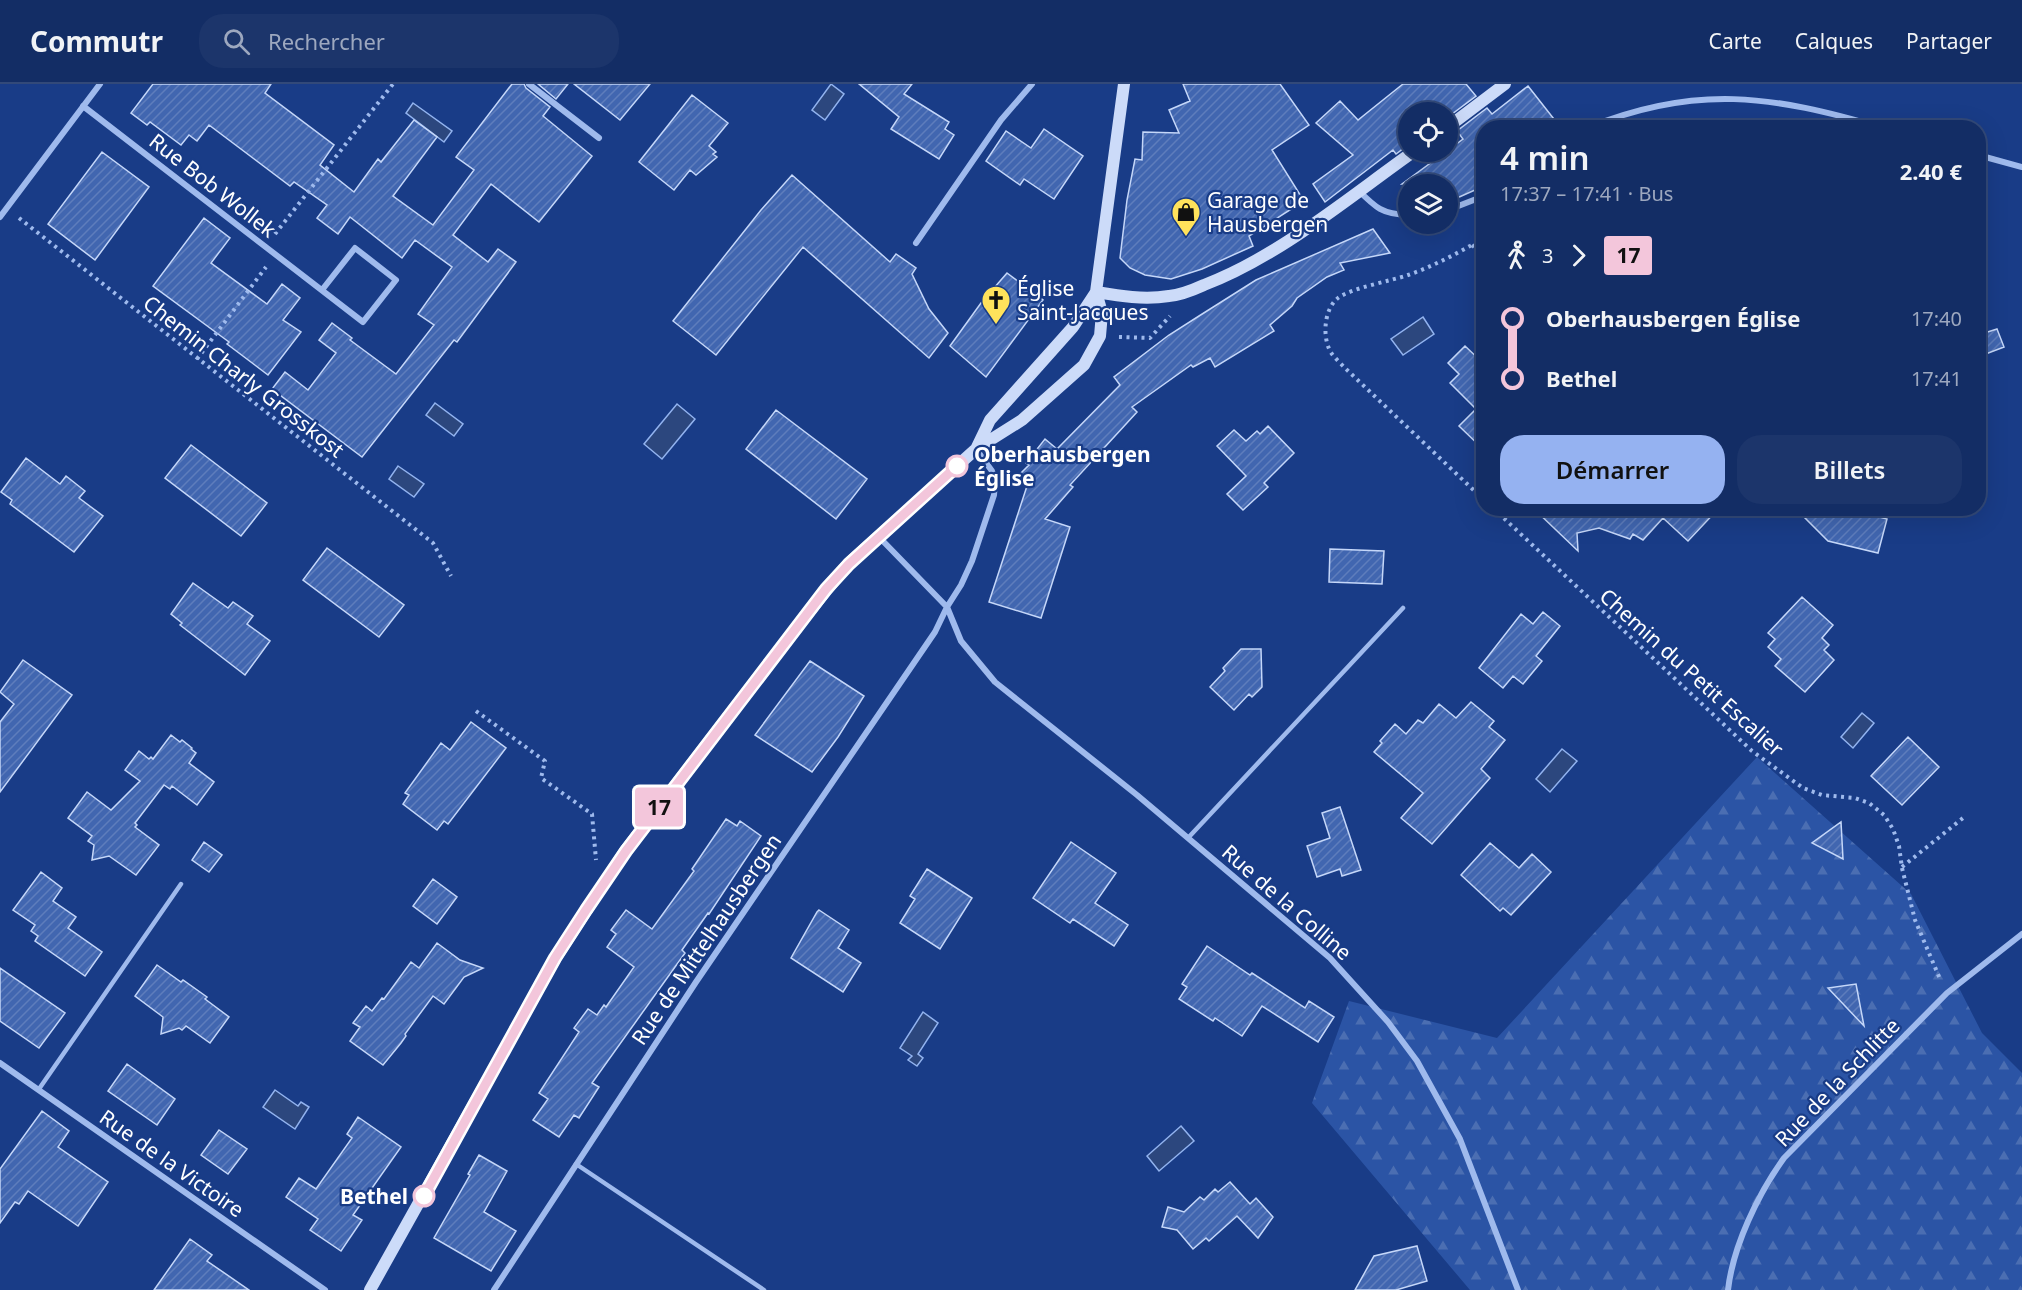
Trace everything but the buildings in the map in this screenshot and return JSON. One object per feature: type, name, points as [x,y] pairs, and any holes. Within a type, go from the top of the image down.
[{"type":"street","points":[[0,217],[100,84]]},
{"type":"street","points":[[529,84],[599,138]]},
{"type":"street","points":[[915,243],[1000,120],[1032,84]]},
{"type":"street","points":[[370,1290],[555,958],[598,891],[826,589],[879,536],[976,449],[1022,420],[1084,365],[1100,336],[1102,313],[1096,292],[1124,84]]},
{"type":"street","points":[[1458,119],[1505,84]]},
{"type":"street","points":[[1765,94],[1855,120]]},
{"type":"street","points":[[1603,120],[1635,104]]},
{"type":"street","name":"Rue Bob Wollek","points":[[83,106],[363,322],[396,280],[355,248],[322,290]]},
{"type":"street","points":[[1986,157],[2022,167]]},
{"type":"street","points":[[1096,292],[1127,297],[1172,296],[1224,278],[1255,262],[1399,162]]},
{"type":"street","points":[[1358,190],[1374,207],[1398,214]]},
{"type":"street","points":[[1458,206],[1476,199]]},
{"type":"street","points":[[976,449],[990,420],[1073,327],[1096,292]]},
{"type":"street","name":"Rue de Mittelhausbergen","points":[[494,1290],[696,982],[935,632],[972,561],[994,495],[995,481],[992,471],[976,449]]},
{"type":"street","name":"Rue de la Colline","points":[[879,536],[946,607],[962,641],[995,682],[1188,838],[1330,958],[1388,1022],[1417,1061],[1460,1139],[1518,1290]]},
{"type":"street","name":"Rue de la Schlitte","points":[[1728,1290],[1742,1239],[1770,1178],[1784,1158],[1947,993],[2022,934]]},
{"type":"street","name":"Rue de la Victoire","points":[[0,1063],[325,1290]]},
{"type":"lane","points":[[1188,838],[1403,608]]},
{"type":"lane","points":[[39,1089],[181,884]]},
{"type":"lane","points":[[576,1164],[764,1290]]},
{"type":"path","points":[[197,359],[269,263],[265,246],[393,84]]},
{"type":"path","name":"Chemin Charly Grosskost","points":[[6,209],[433,543],[451,576]]},
{"type":"path","points":[[1476,243],[1412,274],[1338,298],[1329,310],[1326,328],[1327,343],[1331,353],[1476,492]]},
{"type":"path","points":[[1472,245],[1476,249]]},
{"type":"path","points":[[1100,336],[1150,338],[1194,289]]},
{"type":"path","name":"Chemin du Petit Escalier","points":[[1502,516],[1752,751],[1803,788],[1822,795],[1855,798],[1869,803],[1884,815],[1893,829],[1899,846],[1902,868],[1916,920],[1935,970],[1947,993]]},
{"type":"path","points":[[476,711],[546,761],[541,778],[592,814],[598,891]]},
{"type":"path","points":[[1902,868],[1963,818]]},
{"type":"green space","points":[[1757,757],[1911,894],[1982,1033],[2022,1073],[2022,1290],[1470,1290],[1312,1103],[1349,1001],[1497,1038]]},
{"type":"shaded area","points":[[831,84],[844,94],[825,120],[812,110]]},
{"type":"shaded area","points":[[413,103],[452,131],[444,142],[406,113]]},
{"type":"shaded area","points":[[1423,317],[1434,334],[1403,355],[1391,339]]},
{"type":"shaded area","points":[[435,403],[463,424],[454,436],[426,415]]},
{"type":"shaded area","points":[[677,404],[695,419],[662,459],[644,444]]},
{"type":"shaded area","points":[[398,466],[424,484],[414,497],[389,479]]},
{"type":"shaded area","points":[[1862,713],[1874,723],[1853,748],[1841,737]]},
{"type":"shaded area","points":[[1562,749],[1577,761],[1550,792],[1536,779]]},
{"type":"shaded area","points":[[923,1012],[938,1023],[918,1054],[923,1058],[917,1066],[908,1060],[912,1056],[900,1048]]},
{"type":"shaded area","points":[[275,1090],[298,1106],[301,1102],[309,1107],[295,1129],[263,1107]]},
{"type":"shaded area","points":[[1181,1126],[1194,1141],[1159,1171],[1147,1156]]},
{"type":"bus line","name":"17","points":[[424,1196],[555,958],[626,851],[826,589],[849,564],[957,466]]},
{"type":"place","name":"Garage de Hausbergen","points":[[1186,238]]},
{"type":"place","name":"Église Saint-Jacques","points":[[996,326]]},
{"type":"place","name":"Oberhausbergen Église","points":[[957,466]]},
{"type":"place","name":"Bethel","points":[[424,1196]]}]
